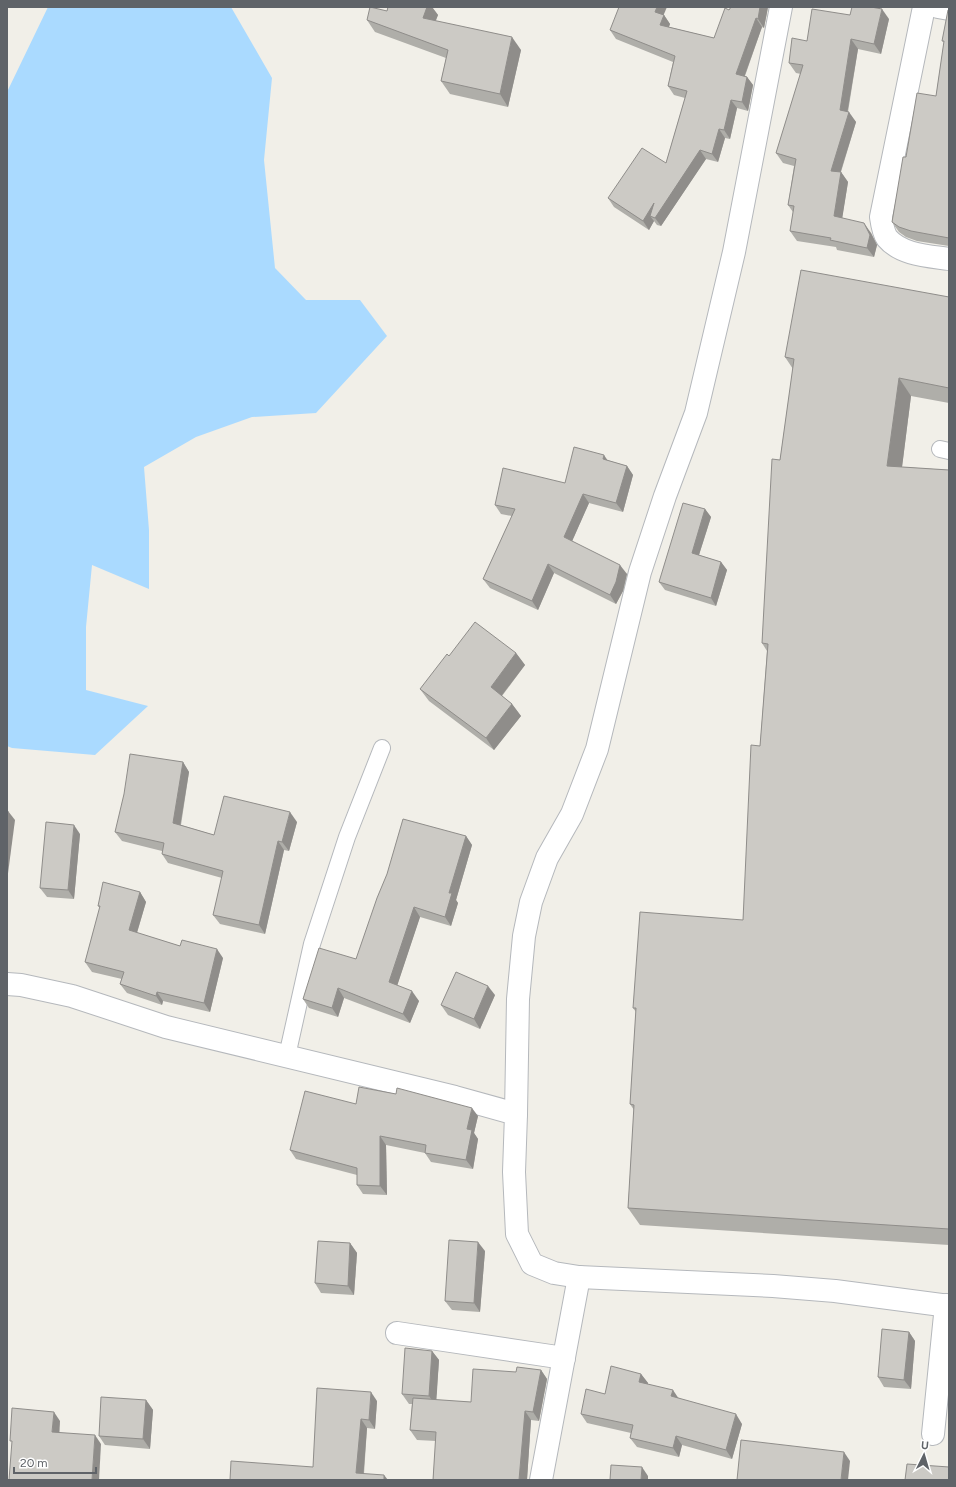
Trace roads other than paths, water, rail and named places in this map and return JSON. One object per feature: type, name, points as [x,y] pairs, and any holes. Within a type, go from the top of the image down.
[{"type":"street","points":[[781,7],[734,252],[696,413],[665,496],[640,572],[597,749],[572,814],[547,858],[531,902],[524,936],[518,999],[514,1172],[517,1234],[532,1264],[554,1273],[579,1277],[774,1286],[835,1291],[947,1305],[932,1434]]},
{"type":"street","points":[[924,7],[881,217],[882,228],[887,238],[896,246],[911,252],[949,259]]},
{"type":"street","points":[[938,7],[949,9]]},
{"type":"street","points":[[7,984],[21,985],[72,996],[166,1027],[455,1097],[516,1114]]},
{"type":"street","points":[[541,1480],[579,1277]]},
{"type":"street","points":[[396,1333],[564,1358]]},
{"type":"lane","points":[[287,1056],[312,944],[346,837],[382,748]]},
{"type":"water","points":[[48,7],[231,7],[272,78],[264,160],[275,268],[306,300],[360,300],[387,336],[316,413],[252,417],[196,437],[144,467],[149,530],[149,589],[92,565],[86,627],[86,690],[148,706],[95,755],[12,748],[7,746],[7,92]]}]
